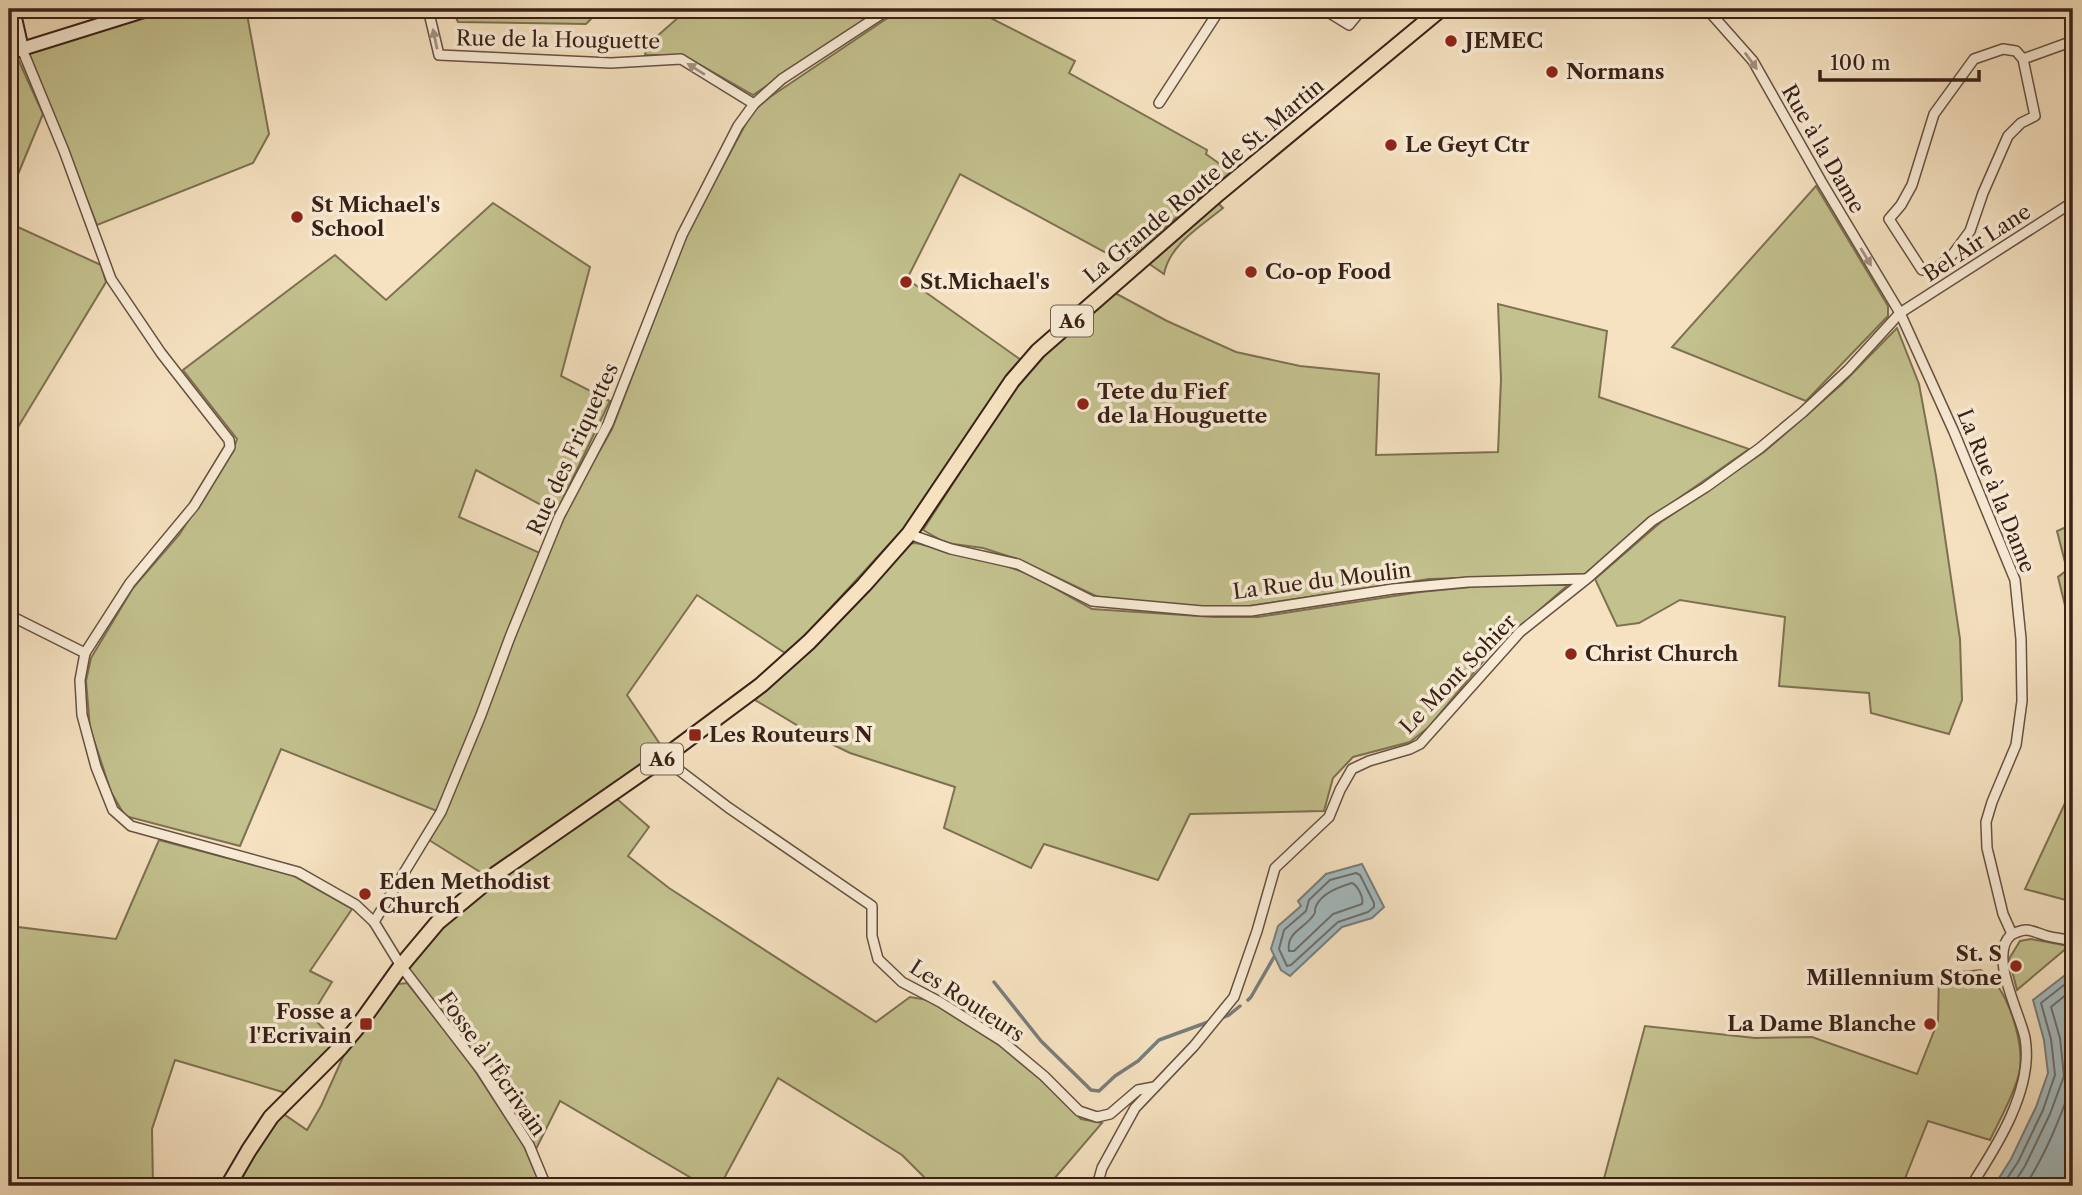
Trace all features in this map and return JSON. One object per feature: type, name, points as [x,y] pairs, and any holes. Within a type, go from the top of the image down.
[{"type":"main road","points":[[13,9],[22,49]]},
{"type":"main road","points":[[9,53],[150,9]]},
{"type":"main road","name":"La Grande Route de St. Martin","points":[[909,534],[1012,381],[1038,351],[1219,193],[1441,9]]},
{"type":"main road","name":"A6","points":[[228,1186],[271,1117],[340,1048],[401,966],[438,922],[496,874],[663,758],[761,685],[809,642],[909,534]]},
{"type":"street","name":"Rue de la Houguette","points":[[428,9],[439,55],[611,63],[681,59],[754,104]]},
{"type":"street","name":"Rue des Friquettes","points":[[374,922],[441,813],[559,517],[608,424],[682,235],[738,126],[754,104],[782,79],[889,9]]},
{"type":"street","points":[[1159,103],[1220,9]]},
{"type":"street","points":[[1323,9],[1349,24],[1363,9]]},
{"type":"street","name":"Rue à la Dame","points":[[1707,9],[1753,61],[1900,313]]},
{"type":"street","points":[[2023,59],[2073,41]]},
{"type":"street","points":[[9,615],[85,653],[130,583],[194,506],[230,447],[229,440],[161,353],[111,279],[64,151],[22,49]]},
{"type":"street","points":[[2003,49],[2016,51],[2023,59],[2035,116],[2021,123],[2008,136],[1983,192],[1970,231],[1953,254],[1935,270],[1922,270],[1889,219],[1912,185],[1934,114],[1974,59],[2003,49]]},
{"type":"street","name":"Bel Air Lane","points":[[1900,313],[2073,202]]},
{"type":"street","name":"Le Mont Sohier","points":[[1097,1186],[1102,1168],[1135,1108],[1215,1022],[1234,997],[1275,869],[1329,817],[1352,769],[1420,744],[1520,632],[1652,521],[1706,487],[1760,448],[1803,412],[1848,370],[1900,313]]},
{"type":"street","name":"La Rue à la Dame","points":[[1900,313],[1954,432],[2015,580],[2021,639],[2021,701],[2016,745],[1986,822],[1987,848],[2003,914],[2012,934]]},
{"type":"street","name":"La Rue du Moulin","points":[[909,534],[951,549],[1018,564],[1092,601],[1202,611],[1251,611],[1394,589],[1468,582],[1586,579]]},
{"type":"street","name":"Fosse à l'Écrivain","points":[[85,653],[80,680],[82,715],[96,767],[113,810],[131,826],[298,872],[356,905],[374,922],[401,966],[481,1070],[529,1145],[547,1186]]},
{"type":"street","name":"Les Routeurs","points":[[663,758],[729,808],[872,906],[872,936],[877,959],[902,982],[1002,1041],[1080,1111],[1097,1117],[1110,1114],[1138,1090],[1154,1087]]},
{"type":"street","points":[[1971,1186],[2008,1122],[2023,1084],[2025,1037],[2002,963],[2006,942],[2012,934],[2026,930],[2073,941]]},
{"type":"shaded area","points":[[171,9],[246,9],[269,134],[253,163],[97,225],[29,53]]},
{"type":"shaded area","points":[[452,9],[601,9],[586,24],[458,22]]},
{"type":"shaded area","points":[[688,9],[882,9],[753,95],[683,55],[645,55],[647,45]]},
{"type":"shaded area","points":[[901,9],[973,9],[1075,61],[1069,73],[1207,150],[1206,154],[1231,172],[1123,262],[960,174],[907,279],[1021,360],[903,529],[803,638],[785,653],[697,595],[627,695],[664,750],[485,875],[429,840],[442,815],[551,545],[573,497],[612,429],[686,235],[752,112],[770,97]]},
{"type":"shaded area","points":[[18,59],[43,114],[9,196],[9,62]]},
{"type":"shaded area","points":[[1816,186],[1888,306],[1888,316],[1806,401],[1672,347]]},
{"type":"shaded area","points":[[1217,202],[1223,208],[1179,245],[1167,263],[1164,274],[1148,263]]},
{"type":"shaded area","points":[[493,203],[590,267],[561,376],[610,401],[556,513],[476,470],[459,517],[540,553],[437,811],[281,749],[240,846],[125,816],[111,792],[90,728],[86,681],[91,658],[133,588],[179,535],[233,451],[237,439],[183,370],[335,255],[386,300]]},
{"type":"shaded area","points":[[9,223],[101,265],[106,282],[9,442]]},
{"type":"shaded area","points":[[1115,293],[1167,321],[1236,352],[1300,366],[1379,374],[1376,455],[1498,452],[1501,379],[1498,304],[1607,331],[1599,397],[1749,449],[1652,517],[1585,574],[1429,579],[1249,606],[1205,607],[1098,597],[1020,560],[983,548],[946,543],[923,530],[1024,373]]},
{"type":"shaded area","points":[[1897,328],[1919,384],[1936,476],[1960,639],[1962,700],[1949,734],[1871,713],[1869,693],[1779,686],[1785,617],[1680,600],[1639,623],[1617,626],[1595,579],[1661,522],[1764,452],[1841,385]]},
{"type":"shaded area","points":[[2073,524],[2073,638],[2058,577],[2067,570],[2057,531]]},
{"type":"shaded area","points":[[916,543],[1029,574],[1092,609],[1214,617],[1258,617],[1420,592],[1491,585],[1568,585],[1490,653],[1429,727],[1410,742],[1353,757],[1333,778],[1324,811],[1190,814],[1158,880],[1044,844],[1031,868],[944,828],[955,787],[850,753],[815,736],[755,700],[827,632],[906,544]]},
{"type":"shaded area","points":[[2073,786],[2073,902],[2025,889]]},
{"type":"shaded area","points":[[617,799],[649,827],[628,856],[669,888],[876,1022],[910,997],[928,1000],[999,1045],[1046,1084],[1081,1119],[1102,1123],[1048,1186],[970,1186],[966,1182],[961,1186],[933,1186],[902,1155],[778,1078],[720,1186],[705,1186],[560,1101],[536,1149],[459,1031],[407,969],[448,920],[510,871]]},
{"type":"shaded area","points":[[159,840],[292,875],[352,909],[310,971],[332,982],[311,1016],[336,1041],[286,1093],[175,1060],[152,1129],[153,1186],[9,1186],[9,926],[116,939]]},
{"type":"shaded area","points":[[2031,939],[2069,946],[2017,990],[2009,959],[2020,941]]},
{"type":"shaded area","points":[[1981,970],[1995,983],[2008,1004],[2020,1052],[2016,1083],[1990,1140],[1928,1121],[1902,1186],[1602,1186],[1645,1026],[1755,1038],[1812,1037],[1917,1074],[1938,1021],[1939,974]]},
{"type":"shaded area","points":[[407,983],[466,1057],[524,1146],[541,1186],[238,1186],[257,1149],[282,1113],[307,1130],[343,1057],[398,984]]},
{"type":"water","points":[[1362,864],[1384,907],[1372,918],[1342,927],[1290,976],[1281,970],[1271,949],[1278,926],[1301,906],[1298,901],[1326,874]]},
{"type":"water","points":[[2073,969],[2073,1186],[1994,1186],[2011,1159],[2036,1107],[2048,1073],[2044,1040],[2033,1000]]},
{"type":"waterway","points":[[1248,1000],[1274,957]]},
{"type":"waterway","points":[[994,982],[1041,1041],[1091,1090],[1099,1091],[1115,1076],[1138,1061],[1159,1040],[1211,1021]]},
{"type":"waterway","points":[[1221,1018],[1240,1006]]},
{"type":"place","name":"JEMEC","points":[[1451,41]]},
{"type":"place","name":"Normans","points":[[1552,72]]},
{"type":"place","name":"Le Geyt Ctr","points":[[1391,145]]},
{"type":"place","name":"St Michael's School","points":[[297,217]]},
{"type":"place","name":"Co-op Food","points":[[1251,272]]},
{"type":"place","name":"St.Michael's","points":[[906,282]]},
{"type":"place","name":"Tete du Fief de la Houguette","points":[[1083,404]]},
{"type":"place","name":"Christ Church","points":[[1571,654]]},
{"type":"place","name":"Les Routeurs N","points":[[695,735]]},
{"type":"place","name":"Eden Methodist Church","points":[[365,894]]},
{"type":"place","name":"St. S Millennium Stone","points":[[2016,966]]},
{"type":"place","name":"Fosse a l'Ecrivain","points":[[366,1024]]},
{"type":"place","name":"La Dame Blanche","points":[[1930,1024]]}]
